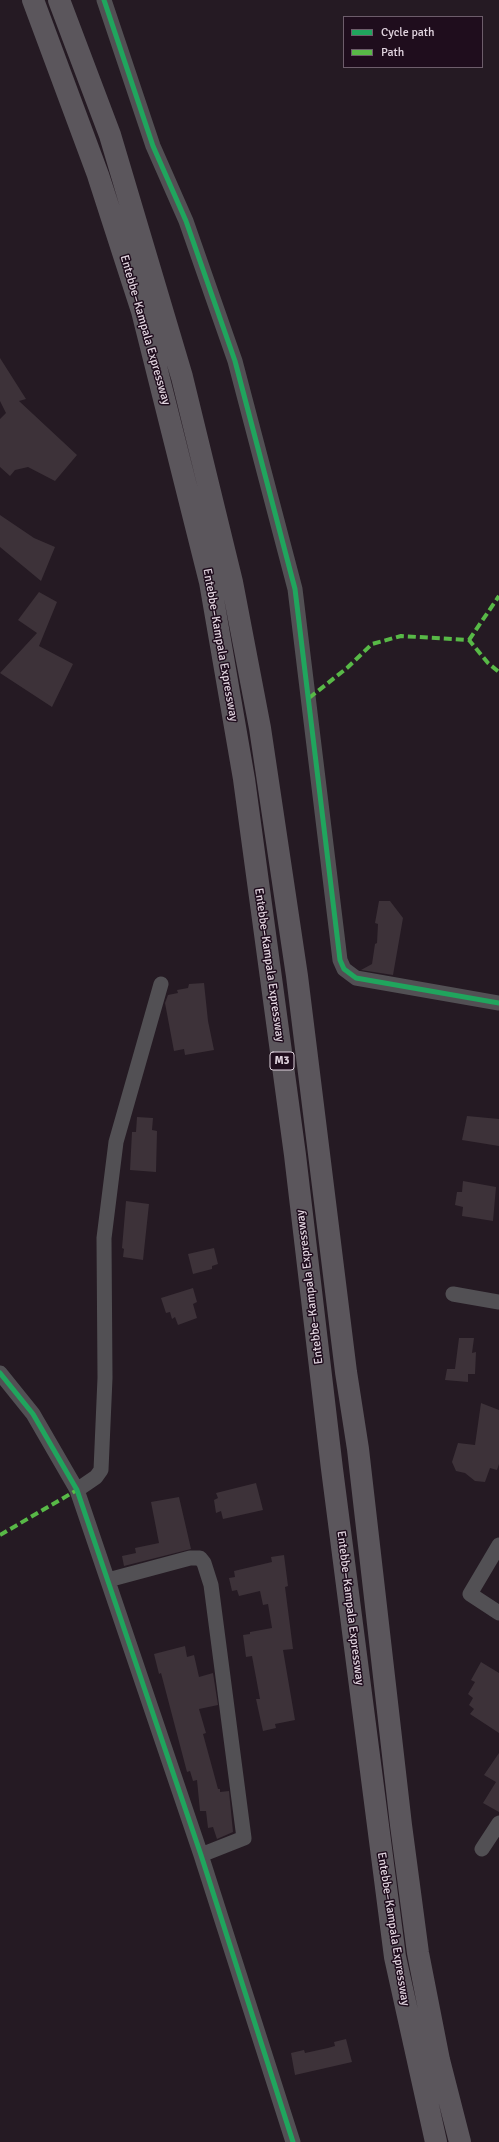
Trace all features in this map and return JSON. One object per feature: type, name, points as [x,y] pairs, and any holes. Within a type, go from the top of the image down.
[{"type":"highway","name":"Entebbe–Kampala Expressway","points":[[33,0],[98,175],[142,311],[210,582],[244,779],[290,1124],[331,1461],[392,1935],[416,2057],[436,2142]]},
{"type":"highway","name":"Entebbe–Kampala Expressway","points":[[58,0],[110,135],[182,377],[232,582],[260,728],[297,976],[346,1372],[358,1449],[401,1825],[418,1953],[439,2060],[460,2142]]},
{"type":"street","points":[[104,0],[153,146],[186,221],[235,361],[293,582],[340,960],[344,968],[356,978],[499,1003]]},
{"type":"street","points":[[77,1490],[93,1480],[101,1470],[105,1378],[104,1238],[116,1142],[161,984]]},
{"type":"street","points":[[453,1294],[499,1302]]},
{"type":"street","points":[[0,1373],[33,1414],[77,1490],[201,1855],[293,2142]]},
{"type":"street","points":[[499,1545],[470,1594],[499,1613]]},
{"type":"street","points":[[108,1580],[190,1558],[200,1558],[204,1563],[211,1585],[244,1838],[201,1855]]},
{"type":"street","points":[[482,1850],[499,1823]]},
{"type":"building","points":[[0,358],[26,399],[19,401],[77,455],[55,481],[28,467],[15,470],[10,476],[0,467],[0,419],[6,413],[0,401]]},
{"type":"building","points":[[0,515],[34,538],[55,547],[41,581],[0,547]]},
{"type":"building","points":[[39,592],[57,602],[39,646],[73,664],[52,707],[0,673],[37,633],[18,620]]},
{"type":"building","points":[[379,901],[390,901],[403,918],[393,975],[361,970],[372,964],[375,944],[377,943],[378,924],[375,923]]},
{"type":"building","points":[[204,983],[208,1021],[214,1050],[185,1055],[184,1049],[174,1051],[165,1003],[168,995],[178,993],[177,990],[188,988],[189,984]]},
{"type":"building","points":[[467,1116],[499,1119],[499,1146],[462,1140]]},
{"type":"building","points":[[137,1117],[153,1118],[152,1130],[157,1131],[156,1172],[130,1170],[132,1132],[136,1132]]},
{"type":"building","points":[[463,1181],[496,1187],[493,1221],[462,1216],[463,1207],[455,1205],[457,1192],[462,1192]]},
{"type":"building","points":[[126,1201],[149,1204],[143,1260],[123,1257],[124,1249],[122,1248]]},
{"type":"building","points":[[214,1248],[218,1264],[212,1266],[212,1269],[193,1274],[188,1254]]},
{"type":"building","points":[[193,1288],[197,1302],[193,1304],[197,1318],[178,1325],[175,1317],[172,1319],[170,1312],[166,1313],[161,1298]]},
{"type":"building","points":[[459,1338],[474,1338],[472,1353],[476,1352],[475,1374],[468,1374],[468,1382],[445,1380],[447,1369],[455,1369]]},
{"type":"building","points":[[481,1403],[499,1410],[499,1464],[497,1470],[490,1468],[485,1482],[475,1481],[465,1473],[456,1471],[452,1462],[458,1443],[475,1445]]},
{"type":"building","points":[[256,1483],[263,1510],[223,1519],[221,1511],[216,1513],[214,1500],[218,1498],[216,1493]]},
{"type":"building","points":[[179,1497],[191,1549],[124,1566],[122,1556],[136,1553],[135,1548],[159,1543],[151,1502]]},
{"type":"building","points":[[284,1555],[288,1586],[285,1587],[293,1649],[283,1650],[295,1720],[275,1724],[276,1728],[263,1731],[256,1699],[260,1699],[252,1656],[246,1657],[243,1635],[250,1634],[250,1632],[272,1628],[268,1604],[263,1605],[260,1591],[239,1596],[237,1590],[232,1591],[229,1578],[235,1577],[234,1571],[272,1562],[271,1557]]},
{"type":"building","points":[[185,1646],[187,1657],[194,1655],[199,1677],[213,1673],[218,1705],[199,1709],[206,1733],[203,1734],[218,1789],[220,1789],[220,1792],[229,1791],[233,1832],[217,1839],[213,1827],[208,1828],[206,1811],[200,1811],[197,1780],[193,1781],[190,1771],[187,1772],[161,1673],[159,1674],[154,1654]]},
{"type":"building","points":[[481,1662],[499,1673],[499,1733],[470,1714],[474,1709],[469,1705],[473,1698],[468,1694],[475,1682],[471,1680]]},
{"type":"building","points":[[499,1753],[499,1812],[483,1803],[496,1782],[484,1775]]},
{"type":"building","points":[[346,2039],[352,2062],[295,2075],[291,2053],[304,2050],[305,2053],[328,2048],[335,2046],[334,2042]]},
{"type":"marked path","points":[[469,640],[499,596]]},
{"type":"marked path","points":[[309,698],[347,668],[372,644],[401,636],[469,640],[488,663],[499,672]]},
{"type":"marked path","points":[[0,1535],[77,1490]]},
{"type":"cycle path","points":[[104,0],[153,146],[186,221],[235,361],[295,589],[340,960],[344,969],[356,978],[499,1003]]},
{"type":"cycle path","points":[[0,1373],[33,1414],[77,1490],[201,1855],[293,2142]]}]
